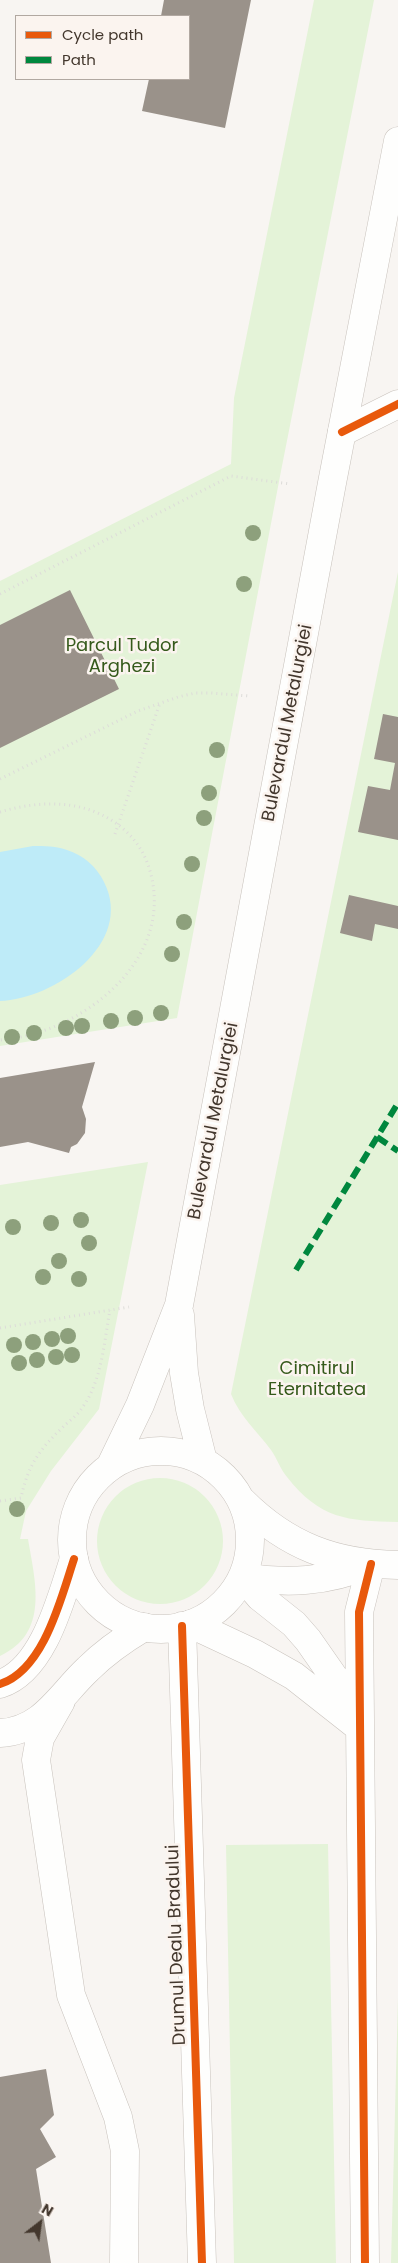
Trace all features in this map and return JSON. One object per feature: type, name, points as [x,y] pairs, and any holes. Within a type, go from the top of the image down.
[{"type":"main road","name":"Bulevardul Metalurgiei","points":[[110,1467],[140,1405],[179,1305],[398,141]]},
{"type":"main road","points":[[342,432],[398,404]]},
{"type":"main road","name":"Bulevardul Metalurgiei","points":[[179,1305],[184,1372],[190,1409],[203,1461]]},
{"type":"main road","points":[[242,1501],[248,1520],[250,1539],[249,1559],[235,1592],[210,1615],[187,1625],[163,1629],[144,1627],[120,1618],[99,1603],[83,1583],[74,1559],[72,1538],[82,1498],[94,1481],[110,1467],[131,1455],[156,1451],[180,1452],[203,1461],[226,1478],[242,1501],[271,1527],[300,1545],[344,1559],[371,1564],[398,1564]]},
{"type":"main road","points":[[0,1684],[18,1674],[32,1660],[44,1639],[56,1611],[74,1559]]},
{"type":"main road","points":[[242,1577],[268,1580],[319,1580],[348,1574],[371,1564]]},
{"type":"main road","points":[[365,2263],[359,1612],[371,1564]]},
{"type":"main road","points":[[242,1577],[260,1597],[294,1624],[308,1640],[338,1683],[360,1728]]},
{"type":"main road","points":[[187,1625],[255,1654],[294,1676],[360,1728]]},
{"type":"main road","name":"Drumul Dealu Bradului","points":[[187,1625],[202,2263]]},
{"type":"main road","points":[[0,1733],[20,1729],[37,1722],[61,1700],[87,1669],[123,1640],[144,1627]]},
{"type":"main road","points":[[61,1700],[40,1738],[36,1760],[71,1995],[118,2117],[125,2151],[124,2263]]},
{"type":"path","points":[[0,594],[231,476],[290,484]]},
{"type":"path","points":[[0,779],[138,711],[160,703],[195,693],[249,696]]},
{"type":"path","points":[[115,834],[160,703]]},
{"type":"path","points":[[0,812],[34,805],[60,804],[106,816],[118,824],[142,849],[154,882],[155,900],[153,920],[140,955],[114,988],[78,1015],[45,1032],[22,1038],[0,1040]]},
{"type":"path","points":[[0,1328],[129,1307]]},
{"type":"path","points":[[0,1501],[21,1498],[26,1475],[35,1459],[44,1447],[75,1416],[88,1399],[97,1374],[110,1310]]},
{"type":"green space","name":"Parcul Tudor Arghezi","points":[[314,0],[374,0],[281,471],[177,1018],[0,1046],[0,581],[231,464],[234,398]]},
{"type":"green space","name":"Cimitirul Eternitatea","points":[[398,572],[398,1522],[349,1518],[336,1515],[311,1502],[285,1474],[271,1450],[239,1410],[231,1394]]},
{"type":"green space","points":[[148,1162],[99,1409],[51,1471],[26,1511],[20,1539],[28,1539],[34,1572],[35,1605],[33,1620],[26,1634],[16,1646],[0,1656],[0,1185]]},
{"type":"green space","points":[[160,1478],[184,1482],[205,1496],[219,1517],[223,1541],[219,1565],[205,1586],[184,1600],[160,1604],[136,1600],[115,1586],[101,1565],[97,1541],[101,1517],[115,1496],[136,1482]]},
{"type":"green space","points":[[328,1844],[336,2263],[234,2263],[226,1845]]},
{"type":"green space","points":[[398,1997],[398,2263],[391,2263]]},
{"type":"water","points":[[33,846],[55,847],[67,850],[84,858],[93,867],[104,882],[111,905],[109,926],[99,946],[84,964],[65,979],[44,990],[22,998],[0,1001],[0,852]]},
{"type":"building","points":[[164,0],[251,0],[225,128],[142,111],[149,80],[190,80],[190,15],[161,15]]},
{"type":"building","points":[[70,590],[119,689],[0,748],[0,625]]},
{"type":"building","points":[[383,714],[398,717],[398,840],[358,832],[368,786],[390,790],[395,763],[374,759]]},
{"type":"building","points":[[349,895],[398,906],[398,929],[375,924],[372,941],[340,933]]},
{"type":"building","points":[[95,1062],[82,1107],[86,1119],[85,1133],[77,1144],[71,1147],[69,1153],[28,1142],[0,1147],[0,1078]]},
{"type":"building","points":[[46,2069],[54,2115],[40,2129],[56,2157],[36,2169],[51,2263],[0,2263],[0,2077]]},
{"type":"marked path","points":[[296,1270],[398,1103]]},
{"type":"marked path","points":[[377,1137],[398,1151]]},
{"type":"cycle path","points":[[342,432],[398,404]]},
{"type":"cycle path","points":[[0,1684],[15,1676],[28,1664],[39,1649],[49,1631],[74,1559]]},
{"type":"cycle path","points":[[365,2263],[359,1612],[371,1564]]},
{"type":"cycle path","points":[[182,1626],[202,2263]]}]
